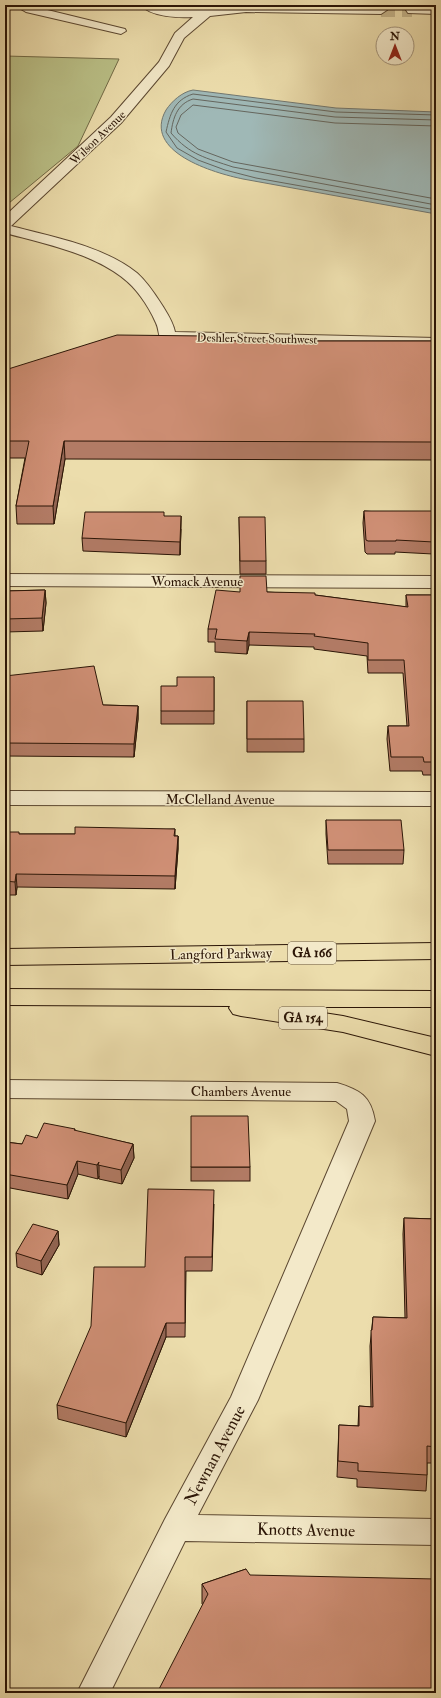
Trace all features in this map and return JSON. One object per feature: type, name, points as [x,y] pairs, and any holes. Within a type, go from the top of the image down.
[{"type":"highway","points":[[188,955],[436,937]]},
{"type":"highway","name":"Langford Parkway","points":[[5,957],[436,951]]},
{"type":"highway","name":"GA 154","points":[[5,997],[169,997],[343,1024],[436,1047]]},
{"type":"highway","points":[[169,997],[436,999]]},
{"type":"street","points":[[210,12],[229,5]]},
{"type":"street","points":[[149,6],[176,13],[210,12],[245,8],[334,7],[381,10]]},
{"type":"street","points":[[149,6],[171,32]]},
{"type":"street","points":[[412,10],[436,10]]},
{"type":"street","name":"Wilson Avenue","points":[[5,224],[116,120],[165,63],[172,52],[171,32],[186,28],[210,12]]},
{"type":"street","name":"Deshler Street Southwest","points":[[5,229],[80,251],[106,261],[131,276],[153,300],[166,324],[167,337],[436,343]]},
{"type":"street","name":"Womack Avenue","points":[[5,580],[436,582]]},
{"type":"street","name":"McClelland Avenue","points":[[5,798],[436,800]]},
{"type":"street","name":"Chambers Avenue","points":[[5,1089],[338,1092],[350,1096],[358,1105],[362,1121],[324,1210]]},
{"type":"street","name":"Newnan Avenue","points":[[93,1693],[176,1528],[244,1400],[324,1210]]},
{"type":"street","name":"Knotts Avenue","points":[[176,1528],[436,1532]]},
{"type":"lane","points":[[19,5],[28,10],[121,32]]},
{"type":"green space","points":[[5,56],[119,59],[78,146],[9,203],[5,204]]},
{"type":"water","points":[[193,90],[336,108],[436,112],[436,214],[243,179],[215,172],[200,166],[172,149],[164,138],[161,125],[166,110],[171,103],[181,95]]},
{"type":"building","points":[[117,335],[206,336],[206,341],[436,341],[436,442],[64,441],[53,506],[16,506],[29,441],[5,441],[5,370]]},
{"type":"building","points":[[364,511],[436,511],[434,542],[396,540],[368,541],[366,540]]},
{"type":"building","points":[[85,512],[164,512],[164,516],[181,516],[180,542],[82,538]]},
{"type":"building","points":[[239,517],[265,517],[266,561],[240,561]]},
{"type":"building","points":[[240,576],[266,576],[267,592],[315,593],[315,595],[408,607],[406,595],[436,595],[436,762],[424,762],[423,757],[391,757],[388,726],[409,726],[404,660],[368,660],[368,643],[314,636],[315,634],[249,632],[247,641],[215,639],[217,629],[208,629],[216,590],[240,592]]},
{"type":"building","points":[[45,590],[42,618],[5,619],[5,591]]},
{"type":"building","points":[[94,666],[103,705],[138,706],[134,744],[5,743],[5,676]]},
{"type":"building","points":[[177,677],[214,677],[214,711],[161,711],[161,686],[177,686]]},
{"type":"building","points":[[247,701],[303,701],[304,739],[247,739]]},
{"type":"building","points":[[326,820],[401,820],[404,850],[328,850]]},
{"type":"building","points":[[75,827],[175,829],[174,836],[178,836],[175,876],[16,874],[15,882],[5,881],[5,832],[19,832],[19,834],[75,834]]},
{"type":"building","points":[[191,1116],[248,1116],[250,1167],[191,1167]]},
{"type":"building","points":[[44,1123],[75,1129],[74,1130],[133,1144],[121,1170],[98,1165],[99,1162],[97,1165],[77,1161],[67,1185],[5,1174],[5,1142],[22,1144],[26,1135],[37,1138]]},
{"type":"building","points":[[148,1189],[214,1190],[212,1257],[185,1257],[185,1323],[166,1323],[126,1423],[57,1405],[91,1326],[94,1267],[145,1267]]},
{"type":"building","points":[[404,1218],[436,1219],[436,1447],[427,1446],[427,1475],[358,1471],[358,1463],[338,1461],[339,1425],[359,1426],[359,1406],[373,1407],[371,1330],[373,1317],[407,1318]]},
{"type":"building","points":[[33,1224],[58,1231],[41,1261],[16,1253]]},
{"type":"building","points":[[246,1569],[250,1575],[436,1579],[436,1693],[157,1693],[208,1594],[202,1584]]},
{"type":"tunnel","points":[[381,10],[412,10]]}]
